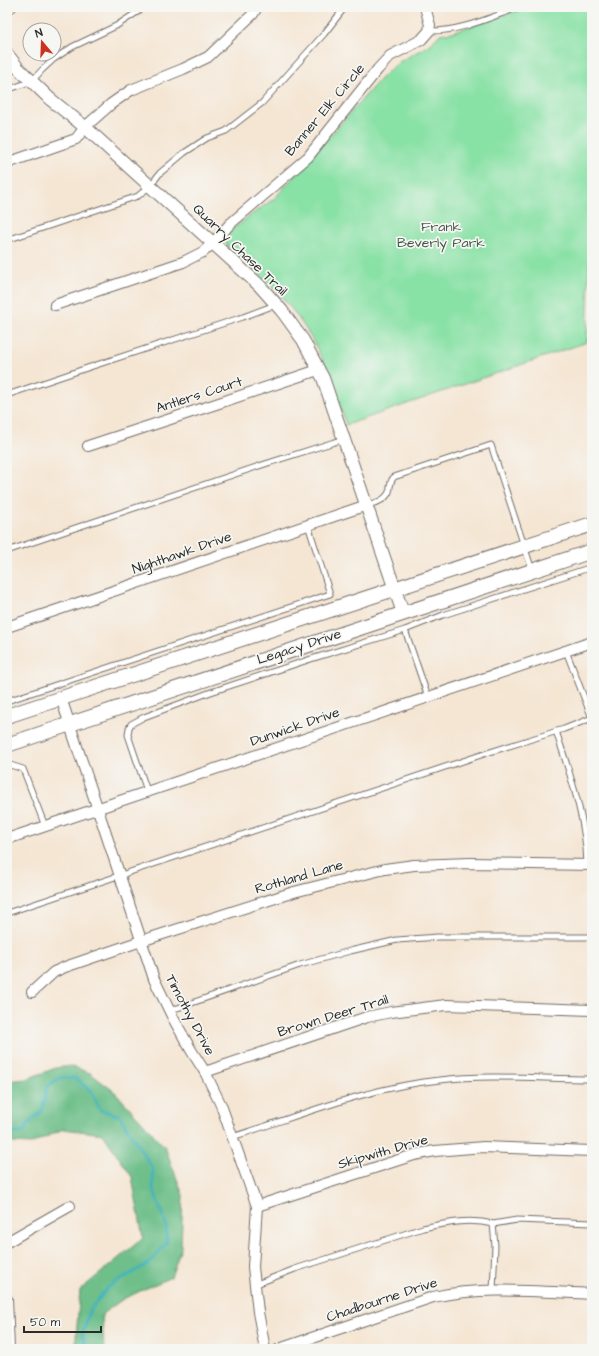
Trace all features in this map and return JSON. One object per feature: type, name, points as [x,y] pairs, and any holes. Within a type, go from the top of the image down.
[{"type":"main road","name":"Legacy Drive","points":[[7,716],[592,524]]},
{"type":"main road","name":"Legacy Drive","points":[[7,745],[592,551]]},
{"type":"street","points":[[7,9],[11,7]]},
{"type":"street","points":[[7,163],[76,139],[85,127],[111,104],[131,90],[208,57],[252,14],[257,7]]},
{"type":"street","points":[[425,7],[430,25],[429,31]]},
{"type":"street","name":"Banner Elk Circle","points":[[55,305],[183,262],[203,252],[230,224],[308,157],[390,56],[421,40],[429,31]]},
{"type":"street","name":"Quarry Chase Trail","points":[[7,54],[50,99],[85,127],[259,285],[276,304],[303,340],[323,378],[403,613]]},
{"type":"street","name":"Antlers Court","points":[[88,446],[213,406],[318,370]]},
{"type":"street","name":"Nighthawk Drive","points":[[7,627],[367,505]]},
{"type":"street","name":"Dunwick Drive","points":[[7,839],[592,642]]},
{"type":"street","name":"Timothy Drive","points":[[60,698],[154,980],[169,1012],[191,1050],[206,1072],[221,1105],[256,1206],[253,1250],[254,1285],[265,1349]]},
{"type":"street","name":"Rothland Lane","points":[[32,992],[54,972],[141,940],[294,892],[385,869],[414,865],[470,863],[589,865]]},
{"type":"street","name":"Brown Deer Trail","points":[[206,1072],[367,1018],[391,1012],[446,1005],[592,1010]]},
{"type":"street","name":"Skipwith Drive","points":[[256,1206],[414,1155],[435,1151],[484,1147],[592,1151]]},
{"type":"street","points":[[7,1242],[70,1206]]},
{"type":"street","name":"Chadbourne Drive","points":[[279,1349],[433,1297],[454,1292],[493,1291],[592,1294]]},
{"type":"street","points":[[7,1299],[9,1349]]},
{"type":"lane","points":[[7,90],[32,81],[54,59],[72,47],[116,26],[145,7]]},
{"type":"lane","points":[[7,240],[138,196],[150,186],[160,173],[184,152],[207,138],[226,131],[262,103],[324,34],[345,7]]},
{"type":"lane","points":[[429,31],[453,30],[520,7]]},
{"type":"lane","points":[[7,395],[243,317],[276,304]]},
{"type":"lane","points":[[7,551],[344,439]]},
{"type":"lane","points":[[367,505],[383,500],[389,492],[390,484],[394,477],[491,446],[532,571]]},
{"type":"lane","points":[[7,701],[330,594],[308,525]]},
{"type":"lane","points":[[148,791],[128,735],[131,724],[144,717],[218,690],[405,630],[443,615],[592,567]]},
{"type":"lane","points":[[405,630],[428,697]]},
{"type":"lane","points":[[7,913],[592,718],[566,651]]},
{"type":"lane","points":[[556,731],[576,793],[583,824],[589,865]]},
{"type":"lane","points":[[7,764],[23,769],[45,826]]},
{"type":"lane","points":[[169,1012],[300,966],[350,951],[397,940],[474,936],[592,937]]},
{"type":"lane","points":[[232,1137],[371,1094],[430,1081],[497,1076],[592,1079]]},
{"type":"lane","points":[[254,1285],[295,1269],[423,1228],[442,1224],[472,1220],[493,1224],[517,1220],[592,1223]]},
{"type":"lane","points":[[493,1224],[495,1246],[493,1291]]},
{"type":"green space","name":"Frank Beverly Park","points":[[527,7],[592,7],[592,166],[587,342],[346,425],[327,370],[307,331],[292,309],[275,290],[228,247],[225,238],[227,234],[248,217],[275,198],[382,77],[399,62],[431,44],[440,34],[453,32]]},
{"type":"green space","points":[[71,1066],[90,1073],[115,1092],[165,1147],[183,1195],[181,1248],[171,1277],[123,1299],[102,1314],[104,1349],[75,1349],[80,1290],[143,1238],[132,1177],[103,1134],[63,1129],[31,1144],[7,1141],[7,1081],[26,1079],[56,1068]]},
{"type":"waterway","points":[[7,1135],[24,1132],[28,1124],[42,1111],[47,1087],[59,1078],[75,1078],[92,1092],[100,1110],[119,1115],[153,1169],[153,1188],[166,1225],[167,1242],[151,1262],[108,1287],[90,1310],[82,1336],[88,1349]]}]
